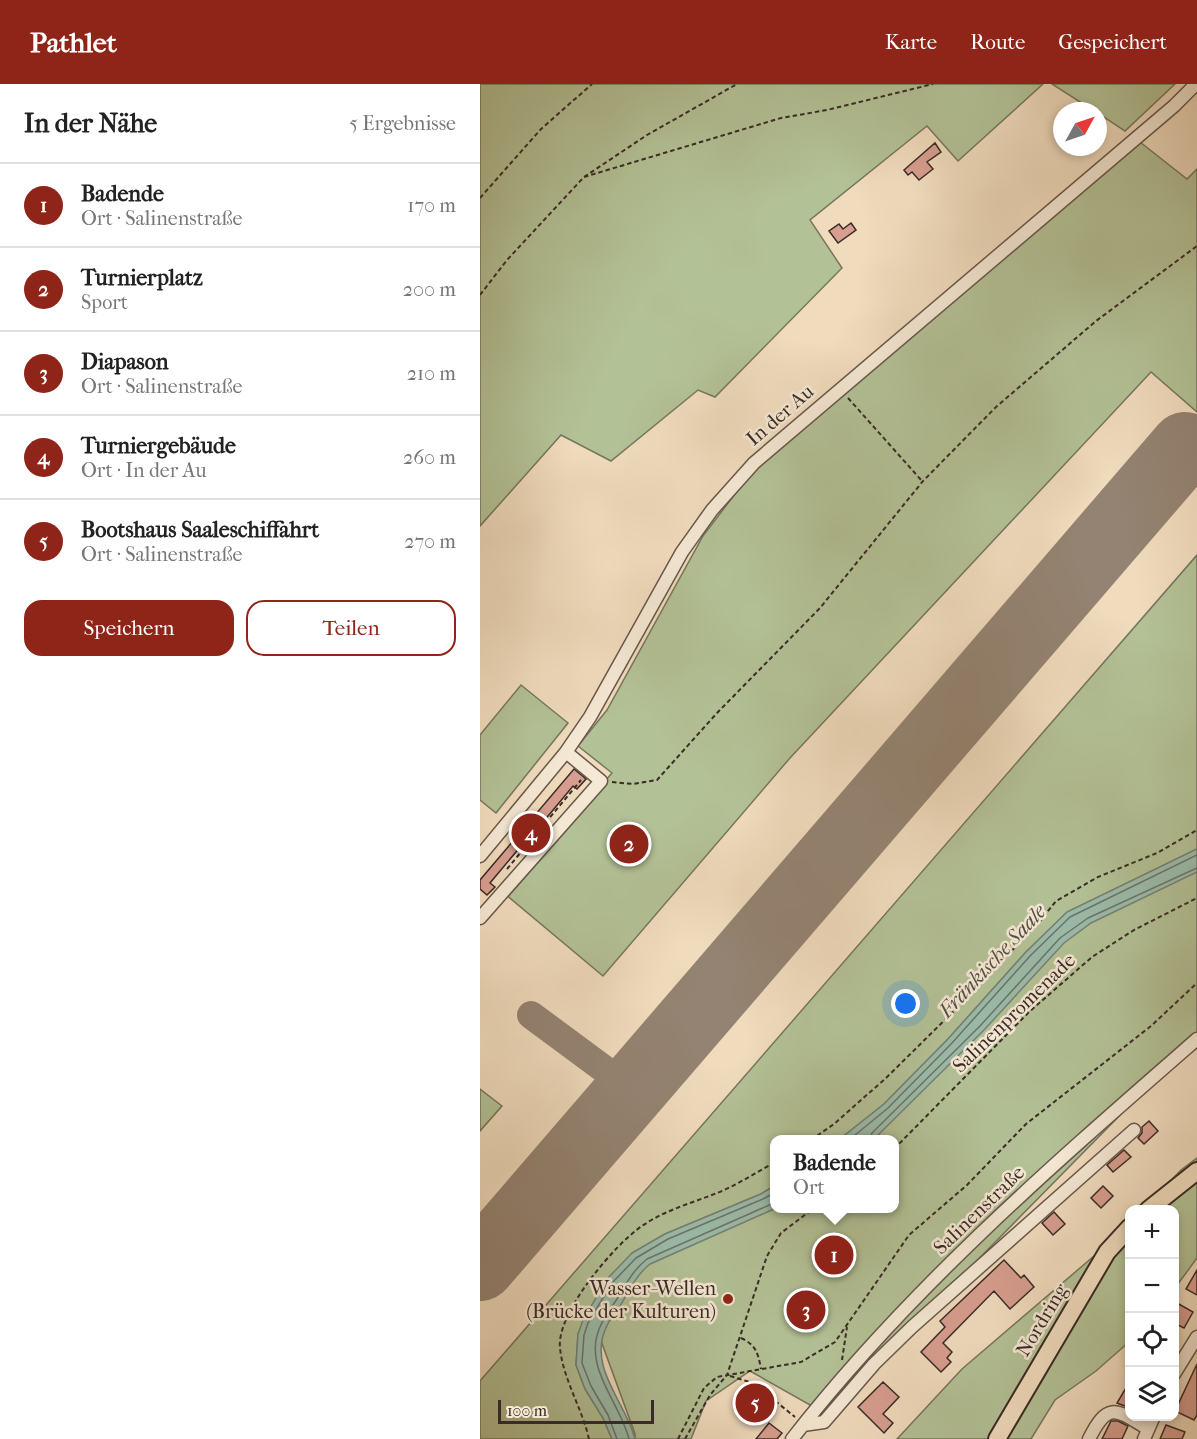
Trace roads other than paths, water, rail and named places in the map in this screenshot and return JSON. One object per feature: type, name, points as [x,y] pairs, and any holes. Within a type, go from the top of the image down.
[{"type":"main road","points":[[1153,1205],[1197,1171]]},
{"type":"main road","name":"Nordring","points":[[997,1439],[1107,1252],[1125,1232]]},
{"type":"street","name":"In der Au","points":[[480,856],[566,752],[590,717],[682,552],[712,510],[754,463],[1174,106],[1196,84]]},
{"type":"street","points":[[480,918],[601,780],[566,752]]},
{"type":"street","name":"Salinenstraße","points":[[792,1439],[868,1349],[1011,1206],[1197,1039]]},
{"type":"street","name":"Salinenstraße","points":[[803,1425],[824,1422],[874,1364],[912,1327],[1134,1130]]},
{"type":"street","points":[[1178,1367],[1197,1337]]},
{"type":"street","points":[[1089,1439],[1098,1420],[1111,1412],[1120,1414],[1146,1434]]},
{"type":"water","points":[[1197,849],[1197,872],[1091,923],[1064,943],[984,1030],[878,1135],[845,1135],[884,1104],[948,1039],[1026,952],[1067,912]]},
{"type":"water","points":[[770,1188],[770,1211],[650,1264],[633,1284],[608,1323],[601,1344],[605,1372],[635,1439],[612,1439],[603,1418],[585,1389],[576,1365],[578,1334],[583,1320],[607,1279],[632,1253],[665,1234]]},
{"type":"place","name":"Turniergebäude","points":[[531,833]]},
{"type":"place","name":"Turnierplatz","points":[[629,844]]},
{"type":"place","name":"Badende","points":[[834,1255]]},
{"type":"place","name":"Wasser-Wellen (Brücke der Kulturen)","points":[[728,1299]]},
{"type":"place","name":"Diapason","points":[[806,1310]]},
{"type":"place","name":"Bootshaus Saaleschiffahrt","points":[[755,1403]]},
{"type":"water label","name":"Fränkische Saale","points":[[992,961]]}]
